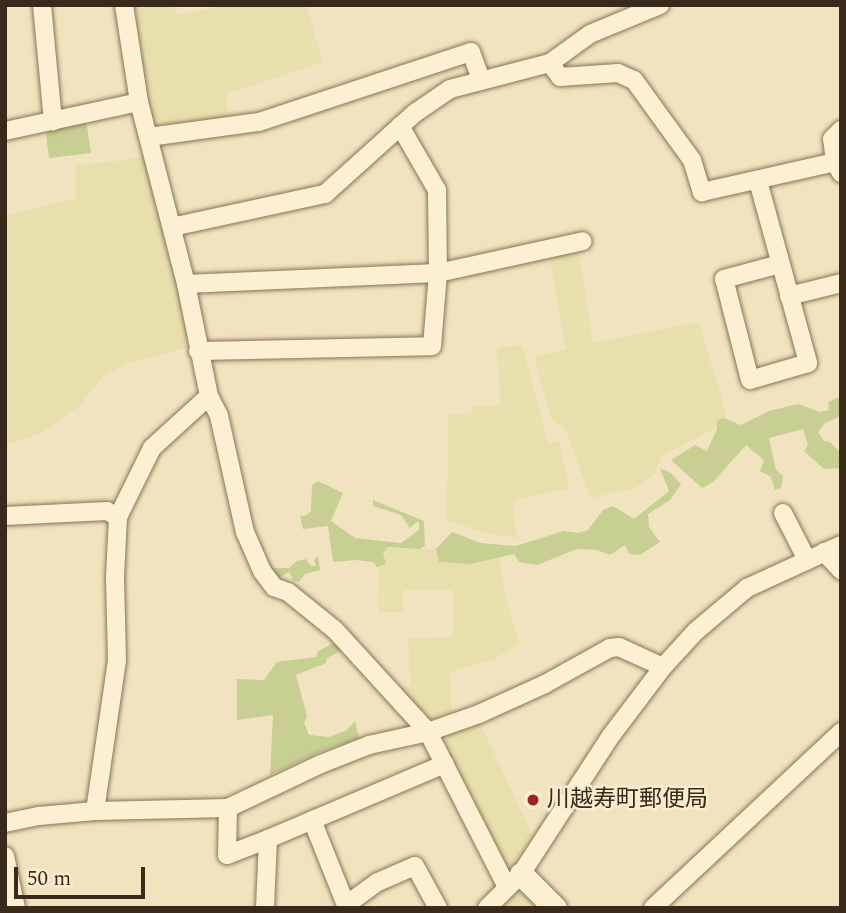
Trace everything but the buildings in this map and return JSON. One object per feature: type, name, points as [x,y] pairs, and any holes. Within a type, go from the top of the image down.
[{"type":"street","points":[[43,5],[53,121]]},
{"type":"street","points":[[124,5],[139,102],[186,284],[198,351],[209,396],[219,416],[245,532],[262,571],[275,587],[288,592],[335,630],[428,732],[444,764],[514,880],[555,908]]},
{"type":"street","points":[[172,227],[325,194],[400,126],[450,89],[550,63],[590,34],[660,5]]},
{"type":"street","points":[[149,137],[259,122],[471,52],[481,79]]},
{"type":"street","points":[[550,63],[560,76],[618,73],[634,80],[692,160],[702,192],[838,168],[832,139],[841,130]]},
{"type":"street","points":[[5,131],[139,102]]},
{"type":"street","points":[[198,351],[432,346],[438,273],[437,190],[400,126]]},
{"type":"street","points":[[758,181],[808,363],[750,380],[724,279],[780,264]]},
{"type":"street","points":[[186,284],[294,282],[438,273],[583,242]]},
{"type":"street","points":[[789,296],[841,283]]},
{"type":"street","points":[[95,811],[117,660],[115,577],[118,517],[152,448],[178,421],[209,396]]},
{"type":"street","points":[[5,516],[107,511],[118,517]]},
{"type":"street","points":[[783,513],[807,560]]},
{"type":"street","points":[[486,908],[514,880],[610,737],[663,667],[696,631],[747,588],[833,549],[841,570]]},
{"type":"street","points":[[5,823],[39,816],[95,811],[228,808],[357,750],[428,732],[479,714],[545,684],[610,648],[619,647],[663,667]]},
{"type":"street","points":[[653,908],[841,732]]},
{"type":"street","points":[[228,808],[227,855],[444,764]]},
{"type":"street","points":[[312,820],[346,905],[378,882],[415,866],[438,908]]},
{"type":"street","points":[[265,908],[268,839]]},
{"type":"street","points":[[5,856],[16,908]]},
{"type":"shaded area","points":[[133,5],[172,5],[179,15],[226,5],[306,5],[323,62],[226,94],[228,116],[171,127],[151,117]]},
{"type":"shaded area","points":[[146,157],[167,227],[188,347],[129,363],[103,376],[79,406],[41,433],[5,445],[5,216],[76,198],[76,166]]},
{"type":"shaded area","points":[[574,251],[579,256],[593,343],[699,322],[728,421],[662,456],[655,473],[637,487],[591,498],[564,426],[552,421],[534,357],[566,349],[550,258]]},
{"type":"shaded area","points":[[522,345],[548,443],[559,441],[569,488],[513,500],[516,538],[482,532],[447,520],[448,415],[471,415],[472,406],[501,406],[497,348]]},
{"type":"shaded area","points":[[379,548],[497,550],[508,607],[520,644],[494,659],[450,672],[452,719],[428,721],[395,687],[411,686],[408,638],[453,637],[453,590],[403,590],[403,612],[378,612]]},
{"type":"shaded area","points":[[479,721],[533,836],[512,865],[505,864],[445,742],[448,733]]},
{"type":"shaded area","points":[[515,893],[525,893],[539,908],[499,908]]},
{"type":"green space","points":[[86,120],[91,153],[49,158],[46,134],[50,128]]},
{"type":"green space","points":[[841,396],[841,416],[825,423],[818,432],[824,441],[830,442],[841,453],[841,468],[824,469],[804,451],[808,445],[803,429],[769,438],[776,470],[783,476],[781,488],[775,490],[771,477],[760,471],[764,460],[746,445],[713,482],[702,488],[671,460],[695,445],[707,451],[717,429],[717,421],[723,418],[741,425],[769,411],[798,404],[820,412],[829,410],[828,402]]},
{"type":"green space","points":[[660,468],[671,473],[681,484],[670,500],[648,514],[649,527],[660,542],[640,555],[629,554],[625,545],[610,555],[597,550],[577,549],[537,565],[519,562],[514,554],[470,564],[439,562],[436,549],[452,532],[480,543],[516,546],[564,531],[578,533],[588,530],[603,510],[613,506],[634,519],[669,491]]},
{"type":"green space","points":[[318,481],[343,493],[331,521],[355,538],[401,543],[419,530],[419,523],[416,522],[410,528],[401,515],[373,506],[373,500],[424,521],[425,545],[420,549],[388,547],[383,553],[386,564],[377,567],[373,562],[356,560],[333,562],[328,526],[303,529],[300,516],[311,511],[312,485]]},
{"type":"green space","points":[[318,556],[320,570],[305,574],[299,582],[293,580],[289,572],[277,579],[273,575],[271,568],[289,568],[297,561],[306,559],[311,566],[316,566],[314,560]]},
{"type":"green space","points":[[334,643],[342,650],[327,658],[326,663],[296,675],[307,716],[304,723],[309,735],[329,737],[347,730],[355,721],[359,738],[322,751],[270,775],[273,715],[237,720],[237,679],[264,680],[277,662],[316,657],[318,651]]},
{"type":"place","name":"川越寿町郵便局","points":[[533,800]]}]
